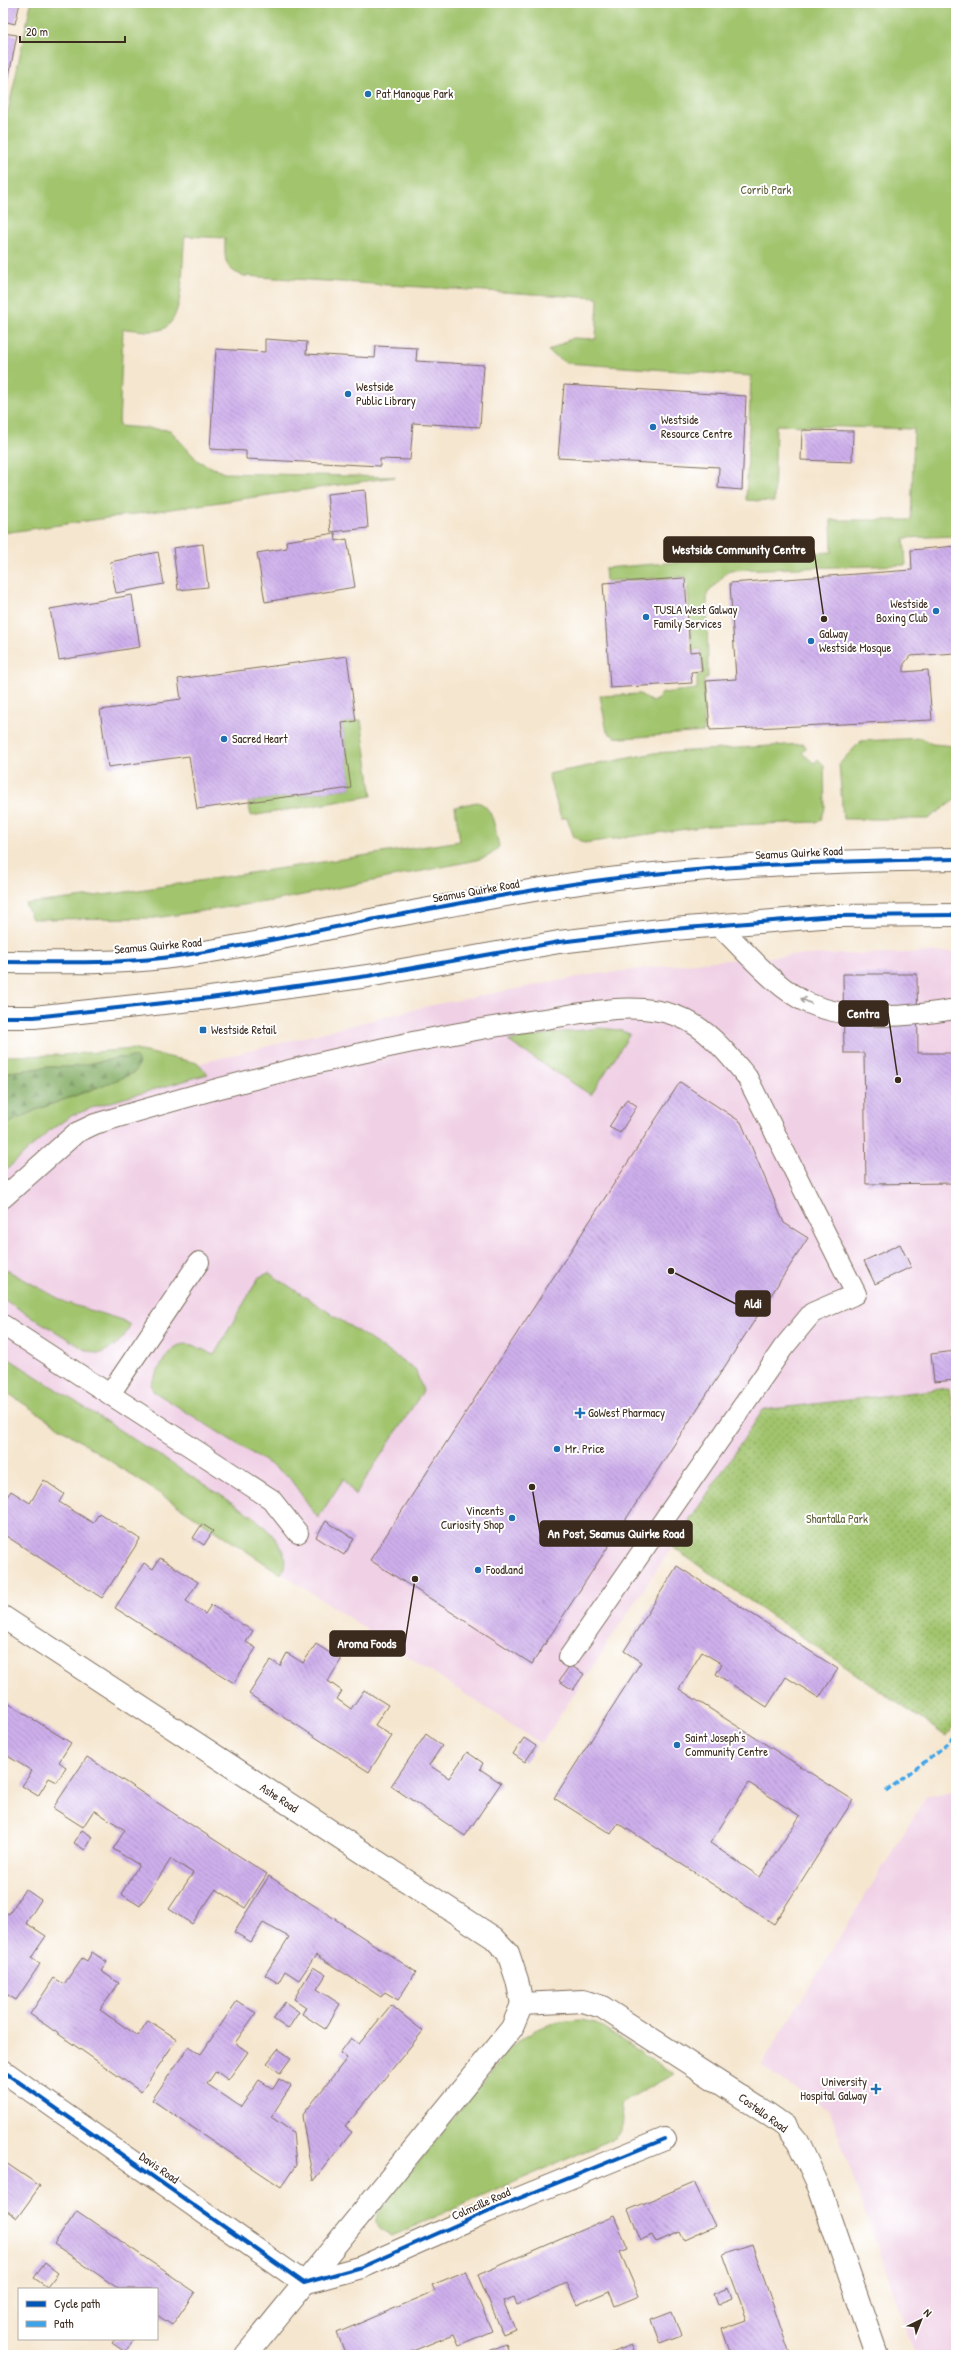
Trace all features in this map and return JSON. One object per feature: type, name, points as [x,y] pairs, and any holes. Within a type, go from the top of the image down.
[{"type":"street","name":"Seamus Quirke Road","points":[[3,962],[65,962],[160,958],[245,946],[380,918],[549,888],[712,868],[815,862],[956,859]]},
{"type":"street","points":[[3,1017],[34,1017],[210,998],[368,976],[559,942],[718,924],[834,916],[956,915]]},
{"type":"street","name":"Ashe Road","points":[[3,1617],[494,1938],[508,1953],[517,1980],[522,2004]]},
{"type":"street","name":"Costello Road","points":[[522,2004],[583,2001],[602,2007],[707,2073],[785,2126],[798,2142],[819,2187],[878,2355]]},
{"type":"street","points":[[246,2355],[512,2028],[522,2004]]},
{"type":"street","name":"Davis Road","points":[[3,2071],[304,2283]]},
{"type":"street","name":"Colmcille Road","points":[[304,2283],[362,2267],[495,2208],[665,2139]]},
{"type":"lane","points":[[718,924],[780,984],[807,1003],[843,1014],[918,1016],[956,1010]]},
{"type":"lane","points":[[3,1198],[76,1133],[95,1124],[287,1070],[460,1032],[612,1011],[658,1011],[679,1016],[701,1029],[724,1049],[747,1077],[856,1294],[812,1313],[783,1348],[569,1657]]},
{"type":"lane","points":[[110,1394],[199,1262]]},
{"type":"lane","points":[[3,1325],[271,1499],[298,1533]]},
{"type":"shaded area","points":[[956,952],[956,1387],[763,1410],[541,1744],[3,1390],[3,1113],[428,1006],[589,975],[702,962],[795,955]]},
{"type":"shaded area","name":"University Hospital Galway","points":[[956,1792],[956,2355],[915,2355],[830,2111],[761,2066],[927,1795]]},
{"type":"green space","name":"Corrib Park","points":[[31,3],[956,3],[956,536],[904,538],[906,565],[729,570],[707,594],[708,678],[704,679],[704,732],[624,738],[615,737],[607,732],[600,696],[640,694],[652,702],[658,699],[662,693],[697,689],[697,675],[703,674],[701,649],[692,650],[687,577],[606,581],[605,568],[832,552],[831,520],[911,520],[914,429],[776,425],[774,502],[746,500],[751,376],[566,363],[548,351],[572,338],[596,339],[598,298],[244,276],[232,270],[226,262],[225,238],[185,236],[179,303],[175,315],[169,325],[156,331],[123,329],[119,426],[170,430],[198,461],[224,473],[395,477],[3,533],[3,135]]},
{"type":"green space","points":[[361,720],[372,796],[251,816],[248,802],[351,788],[342,723]]},
{"type":"green space","points":[[921,738],[932,744],[956,746],[956,799],[928,819],[843,819],[839,764],[861,741]]},
{"type":"green space","points":[[803,744],[807,748],[802,753],[814,763],[818,759],[824,765],[825,808],[821,820],[816,822],[709,826],[584,843],[574,837],[567,818],[561,818],[548,774],[654,753]]},
{"type":"green space","points":[[477,802],[483,804],[487,808],[493,820],[499,846],[490,855],[472,861],[278,900],[155,918],[32,919],[25,904],[119,893],[460,841],[455,807]]},
{"type":"green space","points":[[600,1028],[619,1030],[630,1034],[591,1095],[508,1041],[553,1033]]},
{"type":"green space","points":[[131,1049],[198,1063],[208,1074],[97,1106],[71,1116],[49,1131],[3,1173],[3,1126],[36,1110],[99,1087],[135,1057],[118,1058],[72,1067],[47,1067],[3,1073],[3,1056],[62,1055]]},
{"type":"green space","points":[[135,1057],[139,1062],[136,1071],[125,1077],[36,1110],[3,1126],[3,1073],[47,1067],[72,1067],[118,1058]]},
{"type":"green space","points":[[3,1268],[67,1303],[122,1320],[130,1325],[128,1331],[118,1343],[99,1354],[84,1349],[3,1299]]},
{"type":"green space","points":[[269,1273],[415,1369],[423,1391],[355,1495],[344,1478],[318,1518],[288,1476],[153,1391],[151,1384],[166,1356],[177,1346],[184,1344],[192,1345],[214,1355],[259,1277]]},
{"type":"green space","points":[[3,1355],[253,1516],[272,1535],[282,1549],[285,1557],[281,1574],[3,1390]]},
{"type":"green space","name":"Shantalla Park","points":[[949,1388],[956,1428],[956,1723],[947,1737],[672,1547],[763,1410]]},
{"type":"green space","points":[[582,2020],[595,2023],[674,2074],[620,2103],[623,2122],[621,2130],[615,2138],[392,2236],[383,2232],[377,2223],[380,2210],[512,2046],[537,2029],[553,2023]]},
{"type":"building","points":[[3,3],[20,3],[15,24],[3,21]]},
{"type":"building","points":[[3,33],[17,35],[4,101],[3,101]]},
{"type":"building","name":"Westside Public Library","points":[[265,339],[307,342],[306,354],[375,358],[376,346],[417,348],[416,361],[484,365],[480,427],[413,423],[410,460],[380,459],[380,466],[246,459],[246,451],[210,449],[216,349],[265,352]]},
{"type":"building","name":"Westside Resource Centre","points":[[564,385],[746,396],[742,490],[718,488],[719,467],[558,458]]},
{"type":"building","points":[[802,430],[853,431],[852,462],[801,460]]},
{"type":"building","points":[[365,490],[368,528],[331,532],[327,494]]},
{"type":"building","points":[[335,533],[336,541],[347,539],[355,587],[265,602],[257,553],[287,548],[286,541]]},
{"type":"building","points":[[203,544],[208,587],[178,590],[173,548]]},
{"type":"building","points":[[956,546],[956,653],[910,656],[904,664],[904,672],[928,670],[932,720],[710,730],[706,681],[736,679],[730,583],[912,570],[911,550]]},
{"type":"building","points":[[158,552],[164,584],[116,593],[110,562]]},
{"type":"building","name":"TUSLA West Galway Family Services","points":[[685,578],[690,652],[700,651],[702,671],[691,672],[692,683],[610,688],[603,583]]},
{"type":"building","points":[[132,595],[140,647],[59,660],[50,609]]},
{"type":"building","name":"Sacred Heart","points":[[347,656],[356,721],[342,723],[351,788],[197,809],[189,756],[108,767],[100,710],[181,699],[178,679]]},
{"type":"building","points":[[843,974],[917,974],[918,1053],[956,1053],[956,1183],[866,1184],[864,1053],[844,1053]]},
{"type":"building","points":[[680,1082],[741,1122],[784,1223],[808,1238],[532,1664],[370,1560]]},
{"type":"building","points":[[627,1099],[637,1106],[620,1133],[609,1127]]},
{"type":"building","points":[[900,1244],[911,1267],[875,1284],[864,1261]]},
{"type":"building","points":[[956,1351],[956,1380],[934,1382],[931,1354]]},
{"type":"building","points":[[44,1480],[64,1494],[59,1502],[93,1523],[99,1513],[140,1539],[102,1598],[3,1534],[3,1502],[11,1491],[30,1503]]},
{"type":"building","points":[[326,1521],[354,1539],[344,1555],[316,1537]]},
{"type":"building","points":[[202,1524],[213,1531],[204,1545],[193,1538]]},
{"type":"building","points":[[160,1558],[198,1582],[186,1601],[205,1614],[211,1605],[253,1631],[246,1642],[256,1648],[234,1683],[115,1608],[144,1563],[153,1569]]},
{"type":"building","name":"Saint Joseph's Community Centre","points":[[677,1566],[838,1669],[819,1698],[786,1677],[767,1707],[716,1674],[722,1664],[702,1652],[679,1689],[853,1800],[774,1924],[618,1823],[611,1834],[554,1798],[641,1662],[624,1651]],"holes":[[[749,1783],[800,1816],[760,1877],[710,1843]]]},
{"type":"building","points":[[316,1644],[341,1660],[328,1681],[342,1691],[337,1699],[351,1709],[364,1690],[388,1705],[375,1725],[392,1736],[369,1772],[249,1694],[271,1660],[280,1666],[287,1653],[303,1663]]},
{"type":"building","points":[[570,1665],[584,1674],[573,1690],[559,1681]]},
{"type":"building","points":[[3,1700],[71,1743],[59,1762],[66,1767],[57,1782],[49,1778],[38,1796],[22,1786],[32,1771],[6,1755],[3,1760]]},
{"type":"building","points":[[426,1734],[442,1746],[429,1765],[449,1778],[467,1752],[483,1763],[480,1769],[501,1783],[465,1836],[391,1786]]},
{"type":"building","points":[[524,1738],[536,1746],[525,1762],[513,1754]]},
{"type":"building","points":[[87,1757],[267,1874],[245,1908],[216,1889],[192,1924],[169,1909],[193,1873],[171,1859],[140,1906],[121,1894],[139,1865],[113,1849],[125,1830],[94,1810],[83,1827],[53,1808]]},
{"type":"building","points":[[82,1830],[93,1837],[85,1850],[74,1843]]},
{"type":"building","points":[[269,1876],[416,1972],[398,2000],[385,1992],[381,1997],[316,1955],[299,1980],[285,1971],[278,1983],[265,1975],[289,1937],[263,1923],[251,1942],[234,1932]]},
{"type":"building","points":[[25,1889],[41,1900],[26,1923],[46,1936],[31,1958],[40,1964],[16,2000],[3,1992],[3,1911],[9,1914]]},
{"type":"building","points":[[92,1952],[107,1962],[101,1971],[119,1983],[100,2010],[138,2036],[148,2020],[177,2039],[141,2092],[30,2014],[54,1978],[64,1984],[82,1958],[87,1961]]},
{"type":"building","points":[[313,1967],[326,1975],[317,1989],[340,2004],[325,2029],[302,2014],[306,2007],[294,1999]]},
{"type":"building","points":[[237,2001],[256,2013],[235,2043],[248,2052],[228,2080],[216,2071],[207,2084],[241,2107],[259,2080],[273,2089],[279,2079],[291,2086],[271,2117],[293,2132],[296,2165],[281,2187],[152,2100],[189,2046],[201,2054]]},
{"type":"building","points":[[285,2002],[299,2012],[288,2029],[273,2019]]},
{"type":"building","points":[[391,2005],[423,2031],[345,2127],[352,2132],[313,2181],[302,2116],[347,2058],[340,2053],[351,2038],[359,2044]]},
{"type":"building","points":[[278,2049],[291,2058],[280,2073],[267,2063]]},
{"type":"building","points":[[3,2161],[40,2186],[17,2218],[3,2208]]},
{"type":"building","points":[[694,2182],[715,2226],[684,2240],[680,2232],[656,2242],[652,2235],[641,2240],[628,2210]]},
{"type":"building","points":[[77,2211],[195,2292],[172,2325],[158,2316],[158,2288],[118,2288],[54,2244]]},
{"type":"building","points":[[614,2216],[628,2249],[620,2252],[639,2296],[615,2306],[609,2291],[577,2305],[567,2283],[517,2305],[514,2297],[503,2301],[515,2329],[503,2334],[478,2275]]},
{"type":"building","points":[[752,2244],[790,2355],[731,2355],[722,2329],[747,2320],[723,2254]]},
{"type":"building","points":[[45,2263],[58,2273],[47,2287],[34,2278]]},
{"type":"building","points":[[466,2271],[492,2331],[459,2345],[454,2334],[403,2355],[346,2355],[337,2333],[435,2291],[432,2285]]},
{"type":"building","points":[[728,2288],[732,2299],[717,2305],[713,2294]]},
{"type":"building","points":[[672,2312],[681,2336],[660,2344],[651,2320]]},
{"type":"building","points":[[114,2340],[133,2340],[125,2352],[112,2343]]},
{"type":"building","points":[[506,2344],[510,2355],[490,2355],[489,2351]]},
{"type":"building","points":[[632,2345],[636,2355],[605,2355]]},
{"type":"marked path","points":[[886,1791],[948,1744],[956,1734]]},
{"type":"cycle path","points":[[3,962],[123,961],[162,958],[245,945],[505,895],[649,874],[802,863],[956,859]]},
{"type":"cycle path","points":[[3,1017],[34,1017],[210,998],[368,976],[559,942],[661,930],[834,916],[956,915]]},
{"type":"cycle path","points":[[3,2071],[304,2283],[362,2267],[488,2211],[665,2139]]},
{"type":"place","name":"Pat Manogue Park","points":[[368,94]]},
{"type":"place","name":"Westside Public Library","points":[[348,394]]},
{"type":"place","name":"Westside Resource Centre","points":[[653,427]]},
{"type":"place","name":"Westside Boxing Club","points":[[936,611]]},
{"type":"place","name":"TUSLA West Galway Family Services","points":[[646,617]]},
{"type":"place","name":"Westside Community Centre","points":[[824,619]]},
{"type":"place","name":"Galway Westside Mosque","points":[[811,641]]},
{"type":"place","name":"Sacred Heart","points":[[224,739]]},
{"type":"place","name":"Westside Retail","points":[[203,1030]]},
{"type":"place","name":"Centra","points":[[898,1080]]},
{"type":"place","name":"Aldi","points":[[671,1271]]},
{"type":"place","name":"GoWest Pharmacy","points":[[580,1413]]},
{"type":"place","name":"Mr. Price","points":[[557,1449]]},
{"type":"place","name":"An Post, Seamus Quirke Road","points":[[532,1487]]},
{"type":"place","name":"Vincents Curiosity Shop","points":[[512,1518]]},
{"type":"place","name":"Foodland","points":[[478,1570]]},
{"type":"place","name":"Aroma Foods","points":[[415,1579]]},
{"type":"place","name":"Saint Joseph's Community Centre","points":[[677,1745]]},
{"type":"place","name":"University Hospital Galway","points":[[876,2089]]}]
